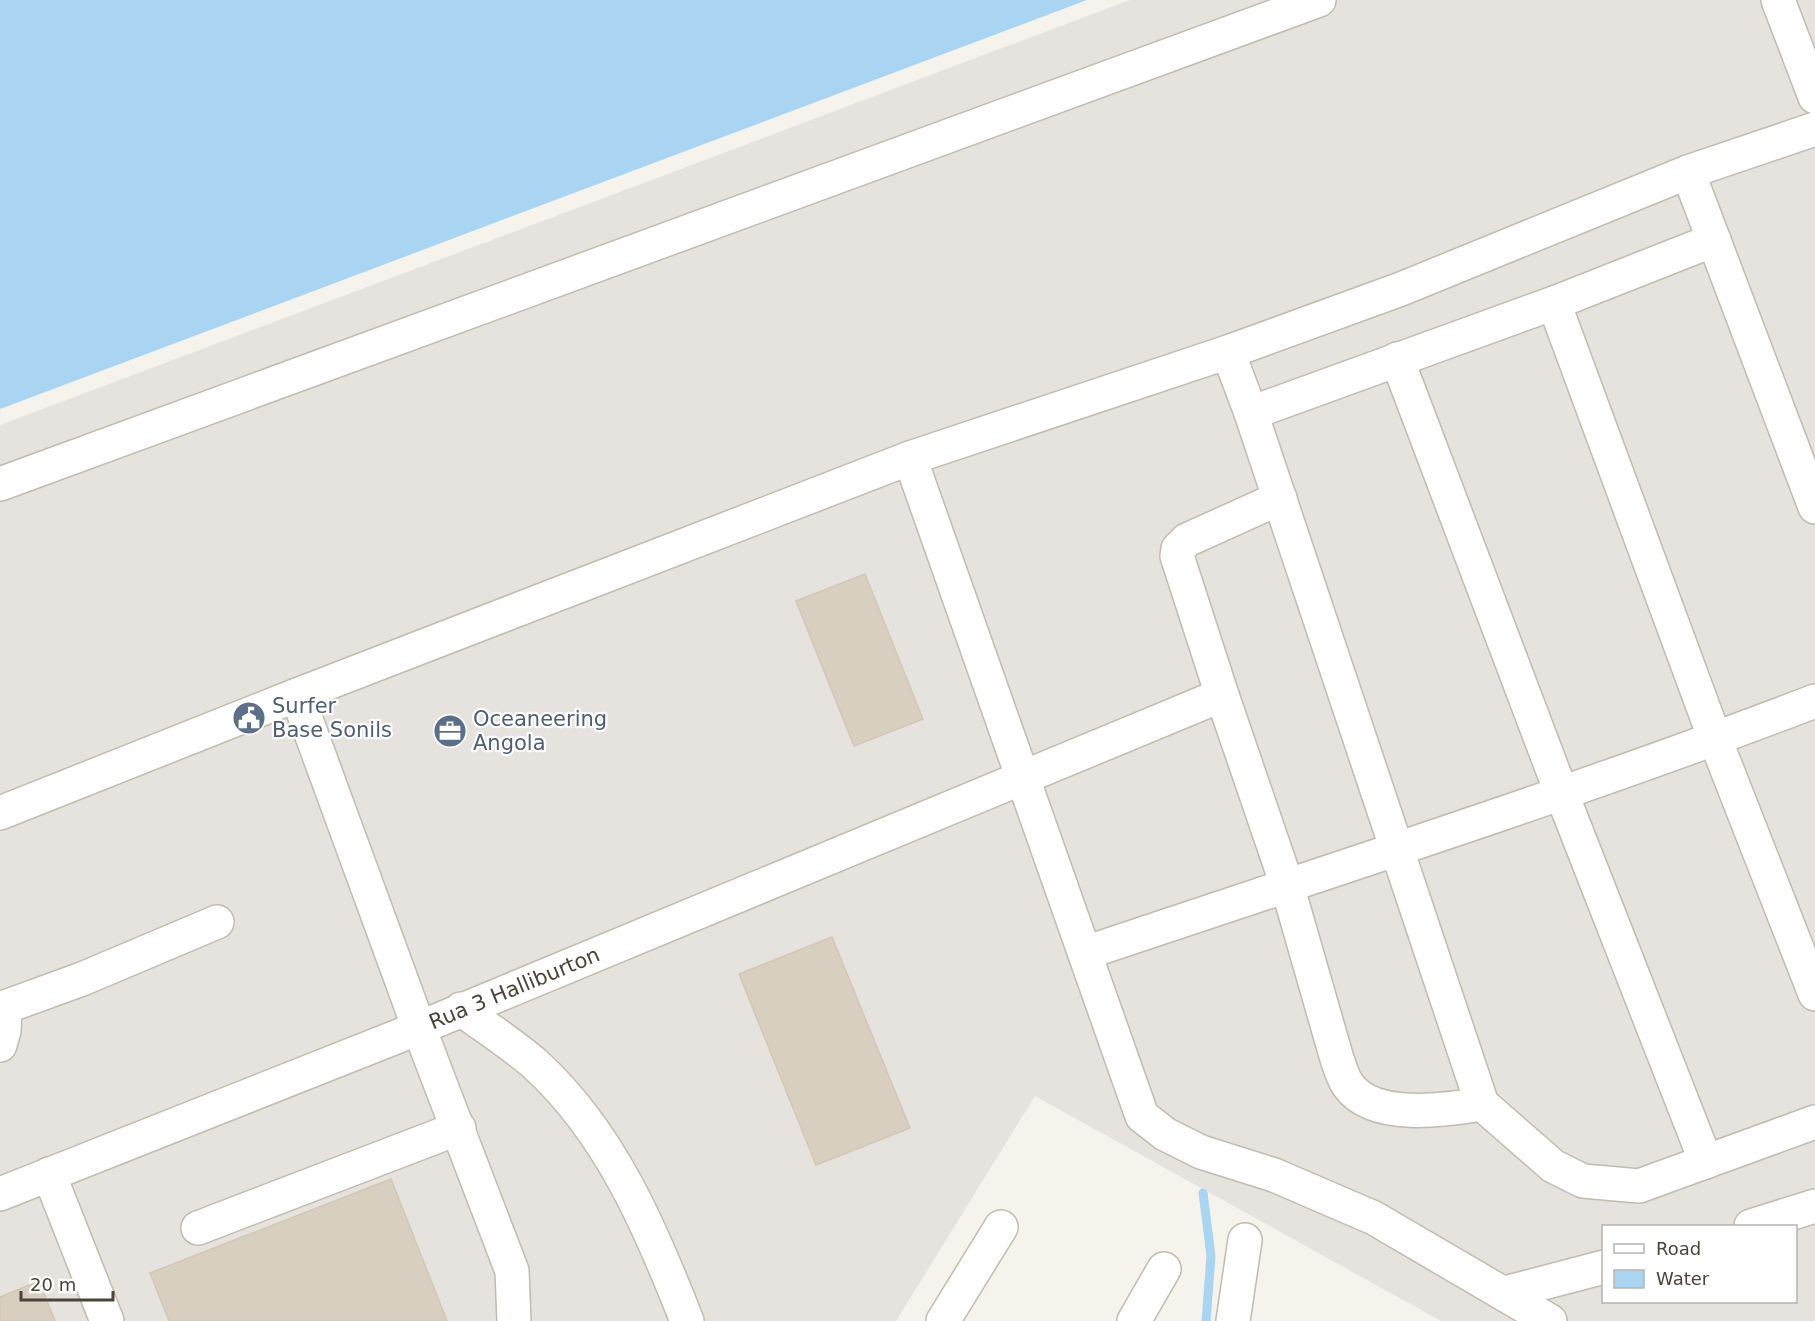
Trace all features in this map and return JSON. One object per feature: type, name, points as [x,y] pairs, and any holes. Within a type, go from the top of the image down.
[{"type":"street","points":[[0,484],[1319,0]]},
{"type":"street","points":[[1779,0],[1815,97]]},
{"type":"street","points":[[0,813],[297,694],[910,458],[1228,352],[1401,289],[1688,172],[1815,129]]},
{"type":"street","points":[[1688,172],[1815,507]]},
{"type":"street","points":[[1251,413],[1554,303],[1714,240]]},
{"type":"street","points":[[1554,303],[1715,739],[1815,994]]},
{"type":"street","points":[[1228,352],[1280,498],[1482,1104],[1553,1166],[1582,1181],[1639,1186],[1815,1122]]},
{"type":"street","points":[[1397,359],[1561,792],[1706,1162]]},
{"type":"street","points":[[910,458],[1142,1116],[1165,1134],[1201,1152],[1274,1175],[1374,1218],[1550,1321]]},
{"type":"street","points":[[1280,498],[1187,540],[1178,549],[1178,556],[1222,695],[1287,885],[1337,1059],[1347,1085],[1360,1098],[1389,1107],[1451,1109],[1482,1104]]},
{"type":"street","points":[[297,694],[419,1028],[512,1270],[514,1321]]},
{"type":"street","name":"Rua 3 Halliburton","points":[[0,1194],[419,1028],[1222,695]]},
{"type":"street","points":[[1084,953],[1396,850],[1715,739],[1815,701]]},
{"type":"street","points":[[0,1046],[4,1031],[3,1001],[82,979],[217,921]]},
{"type":"street","points":[[461,1009],[534,1063],[577,1108],[616,1165],[687,1321]]},
{"type":"street","points":[[198,1228],[459,1128]]},
{"type":"street","points":[[49,1174],[108,1321]]},
{"type":"street","points":[[1757,1225],[1815,1206]]},
{"type":"street","points":[[943,1321],[1000,1227]]},
{"type":"street","points":[[1233,1321],[1245,1240]]},
{"type":"street","points":[[1505,1293],[1602,1268]]},
{"type":"street","points":[[1134,1321],[1164,1269]]},
{"type":"shaded area","points":[[1130,0],[1815,0],[1815,1321],[1441,1321],[1035,1096],[896,1321],[0,1321],[0,425]]},
{"type":"water","points":[[0,0],[1087,0],[0,409]]},
{"type":"building","points":[[865,574],[923,719],[854,746],[796,601]]},
{"type":"building","points":[[832,937],[910,1128],[816,1165],[739,974]]},
{"type":"building","points":[[391,1179],[447,1321],[169,1321],[150,1273]]},
{"type":"building","points":[[39,1281],[55,1321],[0,1321],[0,1297]]},
{"type":"waterway","points":[[1203,1193],[1211,1256],[1206,1321]]},
{"type":"place","name":"Surfer Base Sonils","points":[[249,718]]},
{"type":"place","name":"Oceaneering Angola","points":[[450,731]]}]
